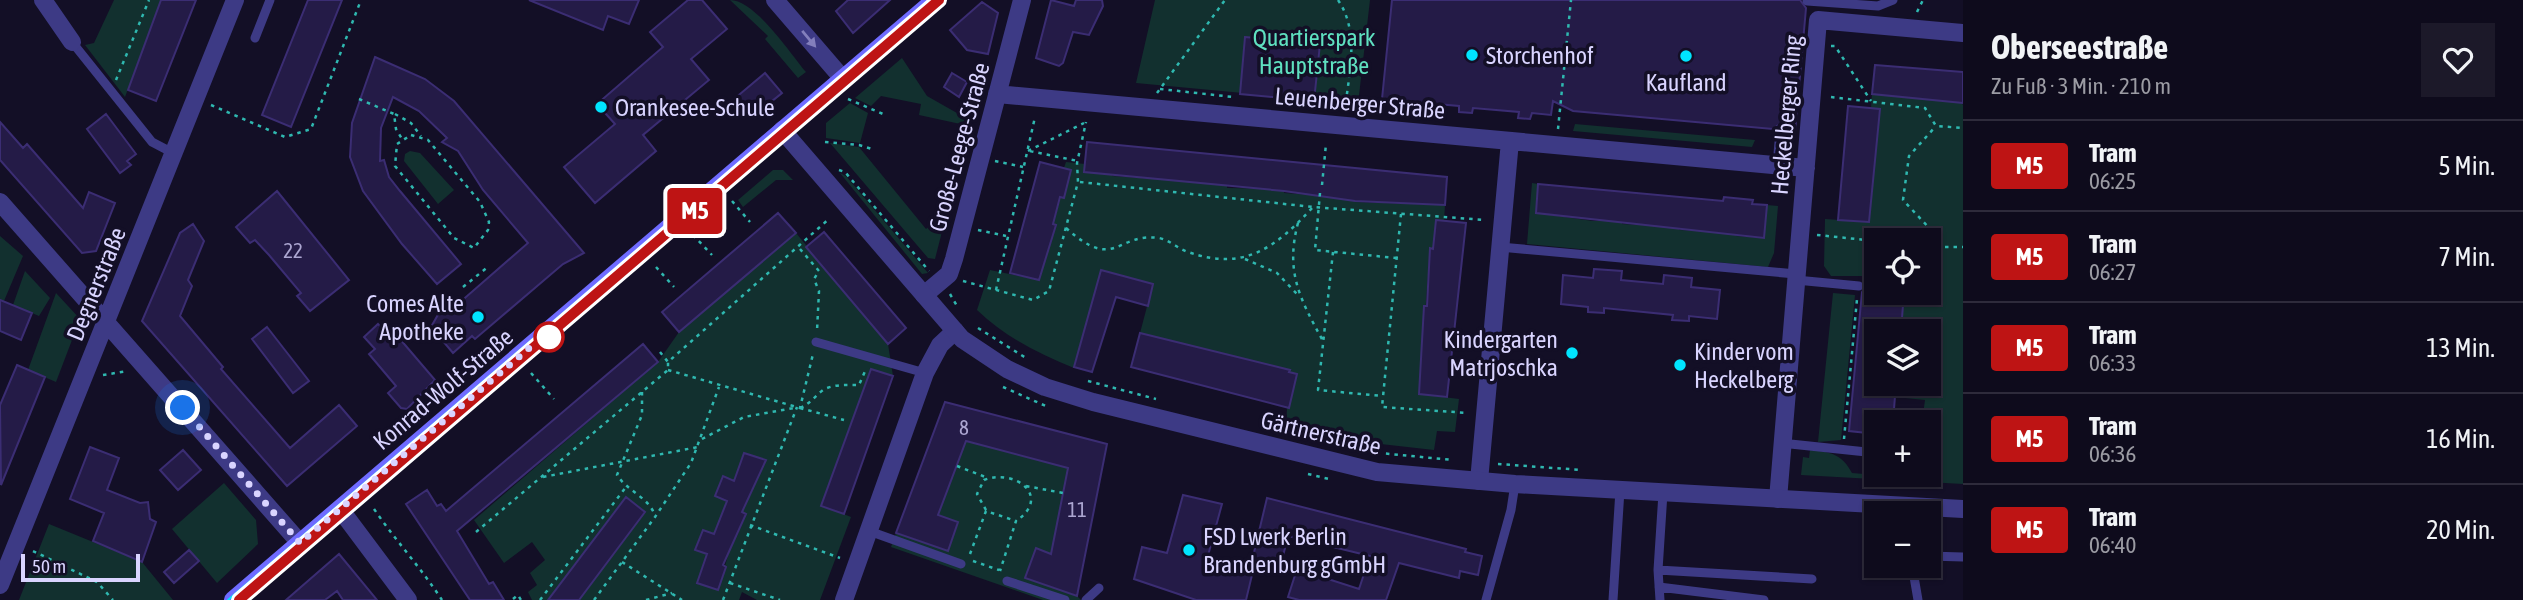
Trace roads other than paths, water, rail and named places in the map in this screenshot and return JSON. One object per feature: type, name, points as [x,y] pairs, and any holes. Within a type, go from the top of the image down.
[{"type":"main road","name":"Konrad-Wolf-Straße","points":[[233,600],[935,0]]},
{"type":"street","points":[[43,0],[72,42]]},
{"type":"street","name":"Degnerstraße","points":[[0,585],[108,322],[235,0]]},
{"type":"street","points":[[775,0],[843,79]]},
{"type":"street","name":"Große-Leege-Straße","points":[[924,295],[949,274],[954,259],[1022,0]]},
{"type":"street","name":"Heckelberger Ring","points":[[1778,499],[1818,20],[1963,33]]},
{"type":"street","name":"Leuenberger Straße","points":[[997,94],[1806,168]]},
{"type":"street","name":"Gärtnerstraße","points":[[782,130],[924,295],[1007,369],[1045,387],[1093,402],[1353,468],[1480,472],[1514,484],[1963,509]]},
{"type":"street","points":[[1480,472],[1510,141]]},
{"type":"street","points":[[1,204],[108,322],[300,543]]},
{"type":"street","points":[[844,600],[925,373],[940,345],[963,327]]},
{"type":"street","points":[[340,509],[408,600]]},
{"type":"lane","points":[[254,38],[270,0]]},
{"type":"lane","points":[[1807,1],[1878,6],[1893,0]]},
{"type":"lane","points":[[72,42],[152,142],[173,153]]},
{"type":"lane","points":[[1777,166],[1780,130]]},
{"type":"lane","points":[[1500,247],[1796,277],[1859,286]]},
{"type":"lane","points":[[816,342],[925,373]]},
{"type":"lane","points":[[1781,443],[1864,452]]},
{"type":"lane","points":[[1486,600],[1511,510],[1514,484]]},
{"type":"lane","points":[[1613,600],[1620,490]]},
{"type":"lane","points":[[1660,600],[1658,570],[1663,493]]},
{"type":"lane","points":[[869,531],[961,565]]},
{"type":"lane","points":[[1941,556],[1963,557]]},
{"type":"lane","points":[[1658,570],[1812,579]]},
{"type":"lane","points":[[1914,578],[1918,600]]},
{"type":"lane","points":[[1007,581],[1065,600]]},
{"type":"lane","points":[[1659,587],[1764,600]]},
{"type":"lane","points":[[1086,600],[1099,588]]},
{"type":"tram line","points":[[228,600],[929,0]]},
{"type":"tram line","name":"M5","points":[[239,600],[435,435],[939,0]]},
{"type":"place","name":"Storchenhof","points":[[1472,55]]},
{"type":"place","name":"Kaufland","points":[[1686,56]]},
{"type":"place","name":"Orankesee-Schule","points":[[601,107]]},
{"type":"place","name":"Comes Alte Apotheke","points":[[478,317]]},
{"type":"place","name":"Kindergarten Matrjoschka","points":[[1572,353]]},
{"type":"place","name":"Kinder vom Heckelberg","points":[[1680,365]]},
{"type":"place","name":"FSD Lwerk Berlin Brandenburg gGmbH","points":[[1189,550]]},
{"type":"park label","name":"Quartierspark Hauptstraße","points":[[1314,51]]}]
